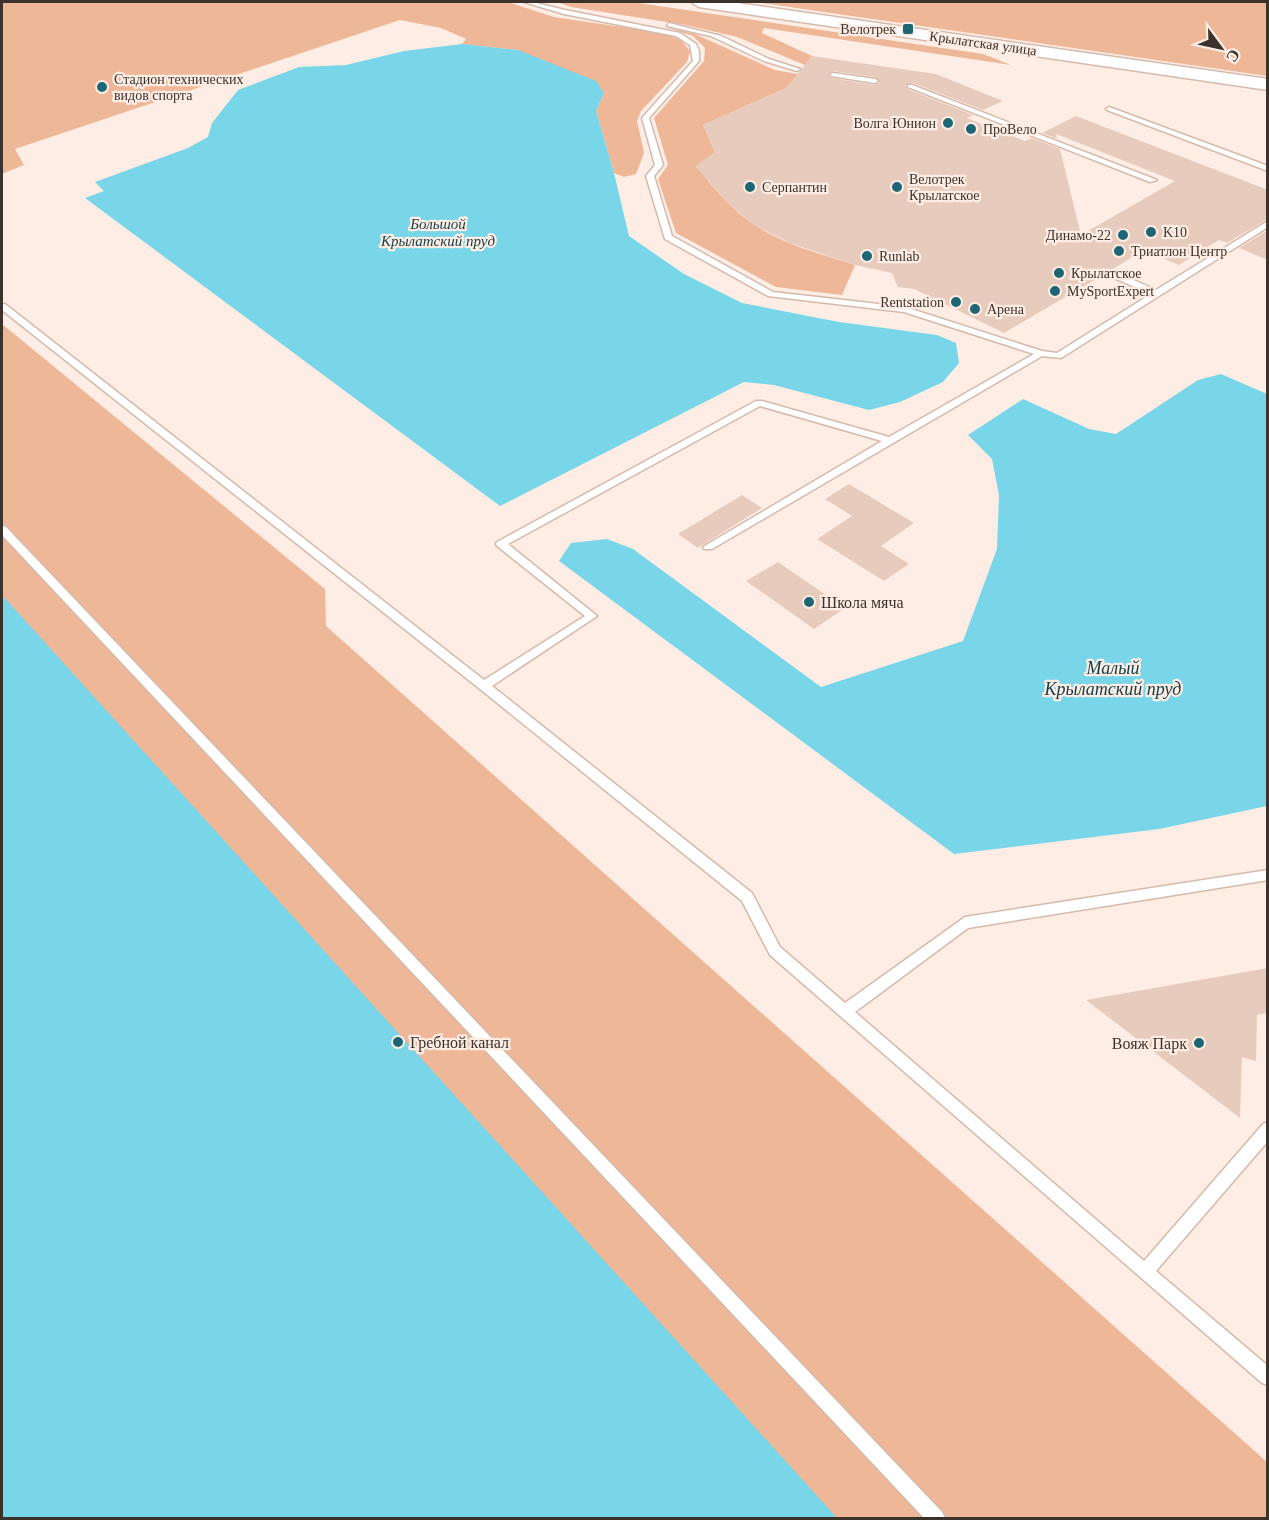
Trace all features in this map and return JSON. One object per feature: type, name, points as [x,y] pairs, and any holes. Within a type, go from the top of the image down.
[{"type":"main road","name":"Крылатская улица","points":[[699,2],[1268,85]]},
{"type":"lane","points":[[527,2],[564,12],[606,18],[678,34],[694,43],[697,50],[696,61],[645,118],[658,165],[650,176],[668,237],[771,294],[905,310],[1041,353],[1058,356],[1268,223]]},
{"type":"lane","points":[[606,18],[644,20],[701,31],[721,38],[779,66],[797,69]]},
{"type":"lane","points":[[833,75],[875,81]]},
{"type":"lane","points":[[910,86],[1153,180]]},
{"type":"lane","points":[[1109,109],[1268,169]]},
{"type":"lane","points":[[1108,272],[1156,292]]},
{"type":"lane","points":[[2,306],[484,686],[747,897],[775,951],[1268,1377]]},
{"type":"lane","points":[[708,547],[1041,353]]},
{"type":"lane","points":[[484,686],[592,616],[501,544],[759,403],[890,440]]},
{"type":"lane","points":[[2,529],[936,1518]]},
{"type":"lane","points":[[846,1011],[965,923],[1268,875]]},
{"type":"lane","points":[[1145,1272],[1268,1129]]},
{"type":"shaded area","name":"Стадион технических видов спорта","points":[[2,2],[508,2],[554,17],[662,33],[681,40],[690,51],[687,62],[641,111],[637,121],[644,153],[636,174],[624,177],[614,173],[596,111],[604,93],[518,50],[462,44],[466,39],[441,28],[400,20],[15,149],[24,165],[2,174]]},
{"type":"shaded area","points":[[557,2],[632,2],[983,54],[1011,65],[764,28],[762,33],[812,56],[805,65],[737,37],[686,25],[571,7]]},
{"type":"shaded area","points":[[756,2],[1267,2],[1267,76],[817,11]]},
{"type":"shaded area","points":[[668,28],[695,34],[775,70],[798,74],[786,88],[703,125],[715,152],[708,181],[746,219],[776,237],[855,265],[842,295],[776,287],[676,233],[658,179],[668,165],[654,118],[704,61],[705,48],[693,36]]},
{"type":"shaded area","name":"Гребной канал","points":[[2,324],[325,589],[326,626],[1267,1462],[1267,1518],[2,1518]]},
{"type":"water","name":"Большой Крылатский пруд","points":[[462,44],[518,50],[596,81],[604,93],[596,111],[629,236],[684,274],[742,303],[839,322],[937,335],[956,343],[959,363],[943,382],[900,402],[869,410],[774,385],[744,382],[500,506],[85,198],[104,191],[95,182],[188,148],[208,137],[212,123],[238,90],[299,67],[346,65],[404,51]]},
{"type":"water","name":"Малый Крылатский пруд","points":[[1221,374],[1267,394],[1267,806],[1159,829],[954,854],[559,561],[571,543],[607,539],[633,549],[821,687],[963,641],[997,549],[999,495],[992,459],[968,435],[1023,399],[1089,429],[1116,434],[1198,380]]},
{"type":"water","name":"Гребной канал","points":[[2,595],[837,1518],[2,1518]]},
{"type":"building","points":[[812,56],[936,74],[1003,101],[983,110],[913,83],[906,85],[907,89],[973,115],[967,118],[1025,141],[1032,138],[1060,149],[1081,235],[1175,181],[1056,134],[1057,139],[1042,133],[1076,116],[1268,190],[1268,219],[1227,243],[1219,240],[1179,265],[1144,250],[1113,269],[1103,268],[1103,275],[1004,333],[914,289],[898,287],[892,273],[855,265],[790,243],[752,224],[728,203],[695,166],[715,152],[703,125],[786,88]],"holes":[[[833,71],[875,77],[880,82],[875,85],[831,78],[828,75]]]},
{"type":"building","points":[[1268,230],[1268,260],[1239,248]]},
{"type":"building","points":[[849,484],[914,523],[881,546],[909,564],[884,581],[817,539],[852,516],[825,499]]},
{"type":"building","points":[[742,495],[762,508],[698,548],[678,534]]},
{"type":"building","points":[[778,562],[845,608],[814,629],[746,581]]},
{"type":"building","name":"Вояж Парк","points":[[1268,968],[1268,1013],[1257,1015],[1256,1061],[1242,1057],[1240,1118],[1086,1000]]},
{"type":"place","name":"Велотрек","points":[[908,29]]},
{"type":"place","name":"Стадион технических видов спорта","points":[[102,87]]},
{"type":"place","name":"Волга Юнион","points":[[948,123]]},
{"type":"place","name":"ПроВело","points":[[971,129]]},
{"type":"place","name":"Серпантин","points":[[750,187]]},
{"type":"place","name":"Велотрек Крылатское","points":[[897,187]]},
{"type":"place","name":"K10","points":[[1151,232]]},
{"type":"place","name":"Динамо-22","points":[[1123,235]]},
{"type":"place","name":"Триатлон Центр","points":[[1119,251]]},
{"type":"place","name":"Runlab","points":[[867,256]]},
{"type":"place","name":"Крылатское","points":[[1059,273]]},
{"type":"place","name":"MySportExpert","points":[[1055,291]]},
{"type":"place","name":"Rentstation","points":[[956,302]]},
{"type":"place","name":"Арена","points":[[975,309]]},
{"type":"place","name":"Школа мяча","points":[[809,602]]},
{"type":"place","name":"Гребной канал","points":[[398,1042]]},
{"type":"place","name":"Вояж Парк","points":[[1199,1043]]}]
